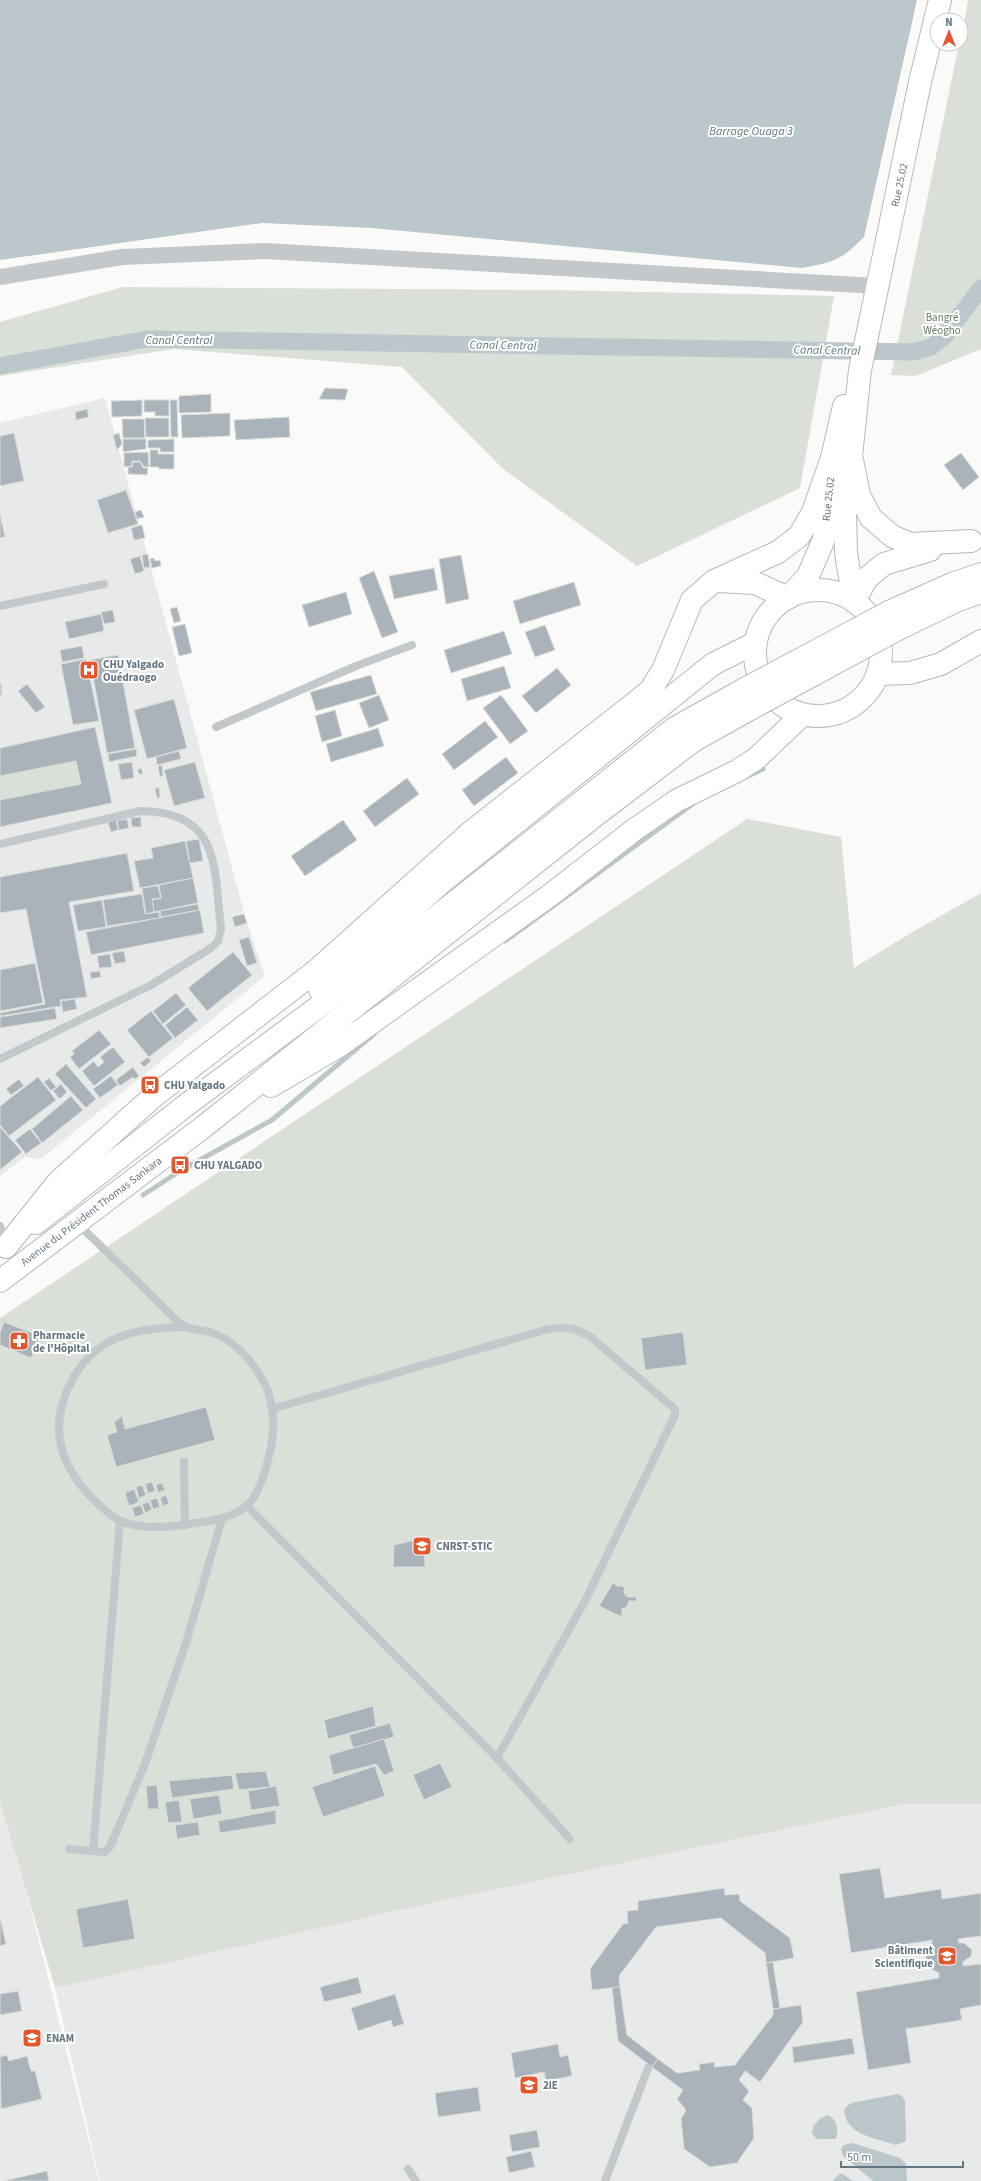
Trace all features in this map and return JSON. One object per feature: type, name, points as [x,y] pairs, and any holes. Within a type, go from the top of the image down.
[{"type":"main road","name":"Rue 25.02","points":[[788,598],[808,576],[822,545],[842,457],[867,330],[940,0]]},
{"type":"main road","name":"Rue 25.02","points":[[842,457],[846,514],[846,553],[854,601]]},
{"type":"main road","points":[[842,457],[858,495],[871,518],[892,536],[910,544],[976,539]]},
{"type":"main road","points":[[3,1249],[58,1182],[154,1096],[317,970],[472,832],[650,691],[663,670],[692,600],[714,580],[778,552],[799,536],[842,457]]},
{"type":"main road","points":[[854,601],[867,578],[884,564],[905,556],[976,539]]},
{"type":"main road","points":[[185,1106],[383,959],[675,728],[745,700],[893,621],[952,584],[981,574]]},
{"type":"main road","points":[[714,580],[755,584],[788,598]]},
{"type":"main road","points":[[813,590],[834,592],[854,601],[866,612],[876,626],[881,641],[882,658],[878,674],[870,690],[851,707],[840,713],[821,716],[802,715],[785,707],[771,695],[764,685],[755,662],[756,643],[762,624],[775,607],[788,598],[813,590]]},
{"type":"main road","points":[[893,621],[981,592]]},
{"type":"main road","points":[[878,674],[910,673],[941,664],[981,641]]},
{"type":"main road","points":[[185,1106],[442,882],[713,664],[756,643]]},
{"type":"main road","points":[[202,1128],[592,818],[745,700]]},
{"type":"main road","points":[[202,1128],[339,1046],[549,896],[634,830],[676,801],[737,771],[757,758],[802,715]]},
{"type":"main road","name":"Avenue du Président Thomas Sankara","points":[[3,1249],[185,1106]]},
{"type":"main road","name":"Avenue du Président Thomas Sankara","points":[[0,1280],[202,1128]]},
{"type":"street","points":[[0,277],[122,257],[265,251],[877,286]]},
{"type":"lane","points":[[0,606],[104,584]]},
{"type":"lane","points":[[216,727],[349,669],[412,645]]},
{"type":"lane","points":[[0,844],[140,811],[159,811],[176,816],[192,825],[204,836],[212,854],[221,929],[218,941],[211,948],[151,985],[0,1059]]},
{"type":"lane","points":[[76,1223],[184,1326]]},
{"type":"lane","points":[[0,1226],[3,1249]]},
{"type":"lane","points":[[184,1326],[210,1332],[225,1338],[240,1350],[259,1373],[269,1392],[272,1409],[270,1450],[265,1470],[259,1487],[246,1506],[222,1518],[185,1525],[157,1527],[137,1526],[120,1522],[97,1503],[75,1480],[60,1448],[59,1420],[65,1395],[76,1372],[97,1349],[120,1336],[149,1328],[184,1326]]},
{"type":"lane","points":[[272,1409],[548,1329],[568,1327],[580,1330],[593,1339],[675,1409],[675,1415],[585,1601],[497,1758]]},
{"type":"lane","points":[[184,1461],[185,1525]]},
{"type":"lane","points":[[246,1506],[497,1758],[570,1839]]},
{"type":"lane","points":[[69,1849],[105,1852],[110,1847],[145,1764],[186,1643],[222,1518]]},
{"type":"lane","points":[[93,1851],[120,1522]]},
{"type":"lane","points":[[604,2181],[648,2068]]},
{"type":"lane","points":[[408,2169],[416,2181]]},
{"type":"shaded area","name":"CHU Yalgado Ouédraogo","points":[[105,398],[245,916],[265,976],[41,1159],[25,1157],[0,1176],[0,423]]},
{"type":"shaded area","name":"ENAM","points":[[0,1802],[26,1890],[99,2181],[0,2181]]},
{"type":"shaded area","name":"2iE","points":[[905,1804],[981,1804],[981,2181],[100,2181],[55,1988],[436,1902]]},
{"type":"green space","name":"Bangré Wéogho","points":[[968,0],[981,0],[981,349],[916,376],[891,375],[957,52],[969,52],[969,12],[966,12]]},
{"type":"green space","points":[[123,287],[551,290],[834,296],[800,488],[637,566],[503,469],[402,367],[174,349],[0,376],[0,322]]},
{"type":"green space","points":[[76,761],[81,784],[0,800],[0,776]]},
{"type":"green space","points":[[747,819],[841,837],[854,968],[909,934],[981,893],[981,1804],[905,1804],[436,1902],[55,1988],[0,1802],[0,1318]]},
{"type":"water","name":"Barrage Ouaga 3","points":[[0,0],[917,0],[864,237],[849,251],[836,259],[822,264],[802,268],[371,228],[262,223],[0,260]]},
{"type":"water","points":[[898,2094],[902,2096],[905,2101],[906,2141],[896,2145],[862,2134],[850,2125],[846,2118],[844,2109],[851,2103]]},
{"type":"water","points":[[828,2115],[833,2119],[836,2125],[836,2139],[817,2139],[812,2134],[813,2127],[819,2120]]},
{"type":"water","points":[[853,2143],[900,2158],[906,2164],[907,2181],[873,2181],[843,2156],[841,2149],[844,2145]]},
{"type":"water","points":[[841,2173],[853,2181],[832,2181]]},
{"type":"building","points":[[325,388],[348,389],[345,400],[319,399]]},
{"type":"building","points":[[211,394],[211,412],[179,413],[179,396]]},
{"type":"building","points":[[142,400],[142,416],[112,417],[111,401]]},
{"type":"building","points":[[144,400],[169,400],[169,416],[155,416],[155,412],[144,412]]},
{"type":"building","points":[[170,400],[177,400],[178,437],[171,437]]},
{"type":"building","points":[[87,409],[89,417],[76,420],[75,412]]},
{"type":"building","points":[[230,413],[230,436],[182,438],[181,415]]},
{"type":"building","points":[[289,417],[290,437],[236,440],[234,420]]},
{"type":"building","points":[[145,418],[169,418],[169,437],[146,437]]},
{"type":"building","points":[[122,419],[144,419],[145,438],[123,438]]},
{"type":"building","points":[[14,433],[24,481],[0,486],[0,436]]},
{"type":"building","points":[[119,433],[122,444],[117,450],[113,435]]},
{"type":"building","points":[[123,439],[146,439],[146,449],[123,452]]},
{"type":"building","points":[[174,439],[174,452],[160,452],[160,448],[148,448],[148,440]]},
{"type":"building","points":[[150,450],[158,450],[158,454],[174,454],[174,469],[159,469],[159,467],[150,467]]},
{"type":"building","points":[[148,452],[149,467],[144,467],[140,461],[132,461],[132,466],[124,467],[124,453]]},
{"type":"building","points":[[961,453],[979,477],[963,490],[944,465]]},
{"type":"building","points":[[133,462],[140,462],[143,468],[148,468],[147,475],[128,474],[128,467],[132,467]]},
{"type":"building","points":[[126,490],[138,524],[108,533],[97,500]]},
{"type":"building","points":[[141,510],[144,517],[137,519],[135,512]]},
{"type":"building","points":[[0,514],[5,537],[0,538]]},
{"type":"building","points":[[142,525],[145,538],[134,540],[131,528]]},
{"type":"building","points":[[148,554],[150,567],[144,568],[142,555]]},
{"type":"building","points":[[461,555],[469,599],[446,604],[439,559]]},
{"type":"building","points":[[140,556],[144,571],[135,574],[130,559]]},
{"type":"building","points":[[154,558],[155,561],[160,560],[161,566],[152,568],[150,559]]},
{"type":"building","points":[[434,568],[438,590],[394,599],[389,576]]},
{"type":"building","points":[[374,571],[398,632],[382,638],[359,578]]},
{"type":"building","points":[[574,582],[581,605],[520,624],[513,601]]},
{"type":"building","points":[[346,592],[352,614],[309,627],[302,605]]},
{"type":"building","points":[[177,607],[181,621],[174,623],[170,609]]},
{"type":"building","points":[[113,610],[115,622],[104,624],[101,612]]},
{"type":"building","points":[[101,614],[104,631],[69,639],[65,622]]},
{"type":"building","points":[[185,624],[192,653],[179,656],[172,627]]},
{"type":"building","points":[[545,625],[555,650],[535,657],[525,632]]},
{"type":"building","points":[[504,631],[512,654],[451,673],[444,650]]},
{"type":"building","points":[[82,646],[84,658],[62,662],[60,650]]},
{"type":"building","points":[[118,655],[135,748],[107,753],[90,660]]},
{"type":"building","points":[[86,659],[99,721],[73,725],[61,664]]},
{"type":"building","points":[[504,666],[511,688],[467,701],[461,679]]},
{"type":"building","points":[[557,668],[571,685],[536,713],[522,696]]},
{"type":"building","points":[[371,675],[377,694],[316,711],[310,692]]},
{"type":"building","points":[[1,683],[2,695],[0,695]]},
{"type":"building","points":[[27,684],[45,707],[36,713],[18,691]]},
{"type":"building","points":[[379,695],[389,720],[369,728],[359,703]]},
{"type":"building","points":[[501,695],[528,731],[510,744],[483,708]]},
{"type":"building","points":[[174,699],[187,748],[147,759],[134,710]]},
{"type":"building","points":[[335,710],[342,736],[322,742],[315,716]]},
{"type":"building","points":[[485,721],[498,737],[454,770],[442,754]]},
{"type":"building","points":[[95,727],[112,803],[0,827],[0,800],[81,784],[76,761],[0,776],[0,748]]},
{"type":"building","points":[[378,728],[384,746],[331,762],[326,744]]},
{"type":"building","points":[[136,749],[137,756],[109,762],[108,754]]},
{"type":"building","points":[[179,751],[181,759],[157,765],[156,757]]},
{"type":"building","points":[[506,757],[518,773],[474,806],[462,790]]},
{"type":"building","points":[[132,762],[134,778],[121,780],[118,764]]},
{"type":"building","points":[[195,762],[205,798],[174,806],[164,770]]},
{"type":"building","points":[[162,765],[163,776],[160,777],[158,766]]},
{"type":"building","points":[[141,768],[143,773],[140,775],[137,770]]},
{"type":"building","points":[[407,778],[419,794],[375,827],[363,811]]},
{"type":"building","points":[[155,788],[159,788],[160,798],[157,798]]},
{"type":"building","points":[[141,817],[141,827],[132,827],[131,818]]},
{"type":"building","points":[[127,819],[129,828],[119,830],[117,821]]},
{"type":"building","points":[[116,820],[118,830],[111,832],[108,822]]},
{"type":"building","points":[[343,820],[357,840],[305,876],[291,856]]},
{"type":"building","points":[[199,839],[203,861],[190,863],[186,841]]},
{"type":"building","points":[[185,841],[193,878],[140,888],[134,861],[153,858],[151,848]]},
{"type":"building","points":[[127,853],[134,891],[69,902],[87,997],[60,1000],[61,1006],[0,1016],[0,1013],[45,1004],[26,909],[0,913],[0,877]]},
{"type":"building","points":[[193,878],[198,903],[154,912],[152,900],[161,898],[159,885]]},
{"type":"building","points":[[158,886],[161,898],[152,899],[154,912],[146,914],[142,888]]},
{"type":"building","points":[[142,894],[145,914],[159,912],[160,918],[107,926],[103,900]]},
{"type":"building","points":[[102,900],[106,927],[78,931],[73,905]]},
{"type":"building","points":[[198,904],[199,910],[161,917],[160,911]]},
{"type":"building","points":[[200,910],[204,933],[91,955],[86,932]]},
{"type":"building","points":[[244,914],[247,923],[235,927],[232,917]]},
{"type":"building","points":[[249,937],[257,963],[247,966],[239,940]]},
{"type":"building","points":[[124,951],[126,962],[115,964],[112,953]]},
{"type":"building","points":[[233,952],[252,975],[207,1011],[188,988]]},
{"type":"building","points":[[110,954],[112,967],[99,968],[97,956]]},
{"type":"building","points":[[35,963],[43,1003],[0,1011],[0,970]]},
{"type":"building","points":[[100,971],[101,977],[91,979],[90,972]]},
{"type":"building","points":[[176,993],[186,1005],[163,1024],[153,1011]]},
{"type":"building","points":[[75,999],[77,1009],[63,1012],[61,1001]]},
{"type":"building","points":[[187,1007],[198,1020],[175,1038],[165,1025]]},
{"type":"building","points":[[55,1008],[57,1019],[0,1028],[0,1017]]},
{"type":"building","points":[[151,1011],[173,1038],[149,1057],[127,1030]]},
{"type":"building","points":[[99,1030],[111,1044],[79,1069],[70,1057],[74,1054],[72,1051]]},
{"type":"building","points":[[113,1047],[125,1062],[94,1086],[82,1071],[94,1061],[98,1067],[104,1062],[100,1057]]},
{"type":"building","points":[[148,1057],[151,1061],[144,1067],[140,1063]]},
{"type":"building","points":[[66,1064],[96,1099],[86,1108],[55,1074]]},
{"type":"building","points":[[133,1067],[139,1076],[135,1079],[133,1077],[120,1086],[116,1080]]},
{"type":"building","points":[[111,1076],[118,1085],[100,1098],[93,1089]]},
{"type":"building","points":[[38,1077],[56,1100],[9,1136],[0,1125],[0,1106]]},
{"type":"building","points":[[49,1078],[56,1087],[51,1091],[44,1082]]},
{"type":"building","points":[[19,1079],[24,1086],[11,1095],[6,1089]]},
{"type":"building","points":[[61,1084],[67,1092],[60,1099],[53,1091]]},
{"type":"building","points":[[71,1096],[83,1110],[42,1143],[32,1129]]},
{"type":"building","points":[[0,1127],[22,1152],[0,1170]]},
{"type":"building","points":[[30,1129],[41,1143],[26,1154],[15,1140]]},
{"type":"building","name":"Pharmacie de l'Hôpital","points":[[4,1322],[40,1336],[31,1358],[0,1345],[0,1332]]},
{"type":"building","points":[[683,1332],[687,1365],[645,1370],[641,1338]]},
{"type":"building","points":[[206,1407],[215,1440],[116,1467],[107,1435],[117,1432],[114,1422],[122,1416],[125,1429]]},
{"type":"building","points":[[152,1482],[155,1491],[148,1493],[145,1484]]},
{"type":"building","points":[[162,1483],[165,1490],[158,1493],[156,1485]]},
{"type":"building","points":[[142,1485],[146,1495],[139,1498],[136,1487]]},
{"type":"building","points":[[134,1489],[139,1502],[129,1506],[125,1493]]},
{"type":"building","points":[[166,1495],[169,1504],[163,1506],[160,1498]]},
{"type":"building","points":[[157,1498],[160,1507],[153,1509],[150,1500]]},
{"type":"building","points":[[149,1502],[152,1510],[145,1513],[142,1504]]},
{"type":"building","points":[[141,1505],[144,1514],[135,1517],[132,1508]]},
{"type":"building","points":[[424,1538],[425,1567],[393,1567],[394,1545]]},
{"type":"building","points":[[613,1583],[626,1589],[624,1590],[625,1595],[628,1597],[636,1597],[637,1601],[629,1601],[626,1608],[622,1608],[622,1617],[599,1606]]},
{"type":"building","points":[[373,1706],[376,1726],[328,1739],[324,1720]]},
{"type":"building","points":[[390,1723],[394,1737],[353,1748],[349,1735]]},
{"type":"building","points":[[384,1739],[394,1771],[384,1775],[376,1764],[333,1775],[329,1755]]},
{"type":"building","points":[[440,1763],[452,1787],[424,1800],[413,1775]]},
{"type":"building","points":[[375,1766],[385,1796],[323,1817],[312,1787]]},
{"type":"building","points":[[266,1771],[270,1787],[239,1790],[235,1773]]},
{"type":"building","points":[[232,1775],[234,1789],[172,1798],[169,1781]]},
{"type":"building","points":[[157,1785],[159,1809],[148,1809],[146,1786]]},
{"type":"building","points":[[276,1786],[280,1806],[251,1810],[248,1791]]},
{"type":"building","points":[[219,1795],[222,1814],[193,1819],[190,1799]]},
{"type":"building","points":[[179,1800],[182,1822],[168,1823],[165,1802]]},
{"type":"building","points":[[276,1810],[276,1824],[220,1833],[218,1821]]},
{"type":"building","points":[[198,1822],[200,1835],[177,1839],[175,1825]]},
{"type":"building","points":[[880,1868],[885,1898],[941,1889],[942,1899],[981,1893],[981,1936],[958,1939],[959,1943],[964,1943],[972,1950],[971,1956],[963,1962],[963,1966],[981,1964],[981,2005],[960,2009],[962,2020],[906,2029],[911,2063],[868,2070],[856,1992],[939,1978],[939,1973],[931,1969],[926,1961],[926,1953],[933,1940],[851,1953],[839,1874]]},
{"type":"building","points":[[724,1888],[725,1895],[739,1894],[740,1901],[790,1938],[794,1958],[766,1963],[765,1953],[721,1918],[656,1927],[619,1976],[620,1987],[592,1990],[590,1969],[623,1924],[628,1923],[627,1911],[638,1910],[638,1901]]},
{"type":"building","points":[[128,1899],[135,1939],[83,1948],[76,1909]]},
{"type":"building","points":[[0,1917],[6,1944],[0,1946]]},
{"type":"building","points":[[773,1962],[780,2008],[773,2009],[766,1963]]},
{"type":"building","points":[[358,1977],[362,1993],[324,2002],[320,1987]]},
{"type":"building","points":[[620,1987],[627,2035],[658,2059],[652,2067],[618,2041],[612,1988]]},
{"type":"building","points":[[18,1991],[22,2011],[0,2015],[0,1994]]},
{"type":"building","points":[[395,1994],[404,2024],[393,2027],[391,2020],[358,2031],[351,2008]]},
{"type":"building","points":[[801,2005],[803,2022],[760,2082],[745,2071],[739,2080],[749,2091],[743,2100],[752,2108],[754,2138],[737,2163],[710,2167],[684,2149],[681,2119],[686,2110],[677,2099],[683,2090],[652,2067],[658,2059],[677,2073],[700,2070],[699,2064],[715,2062],[714,2067],[735,2065],[773,2015],[773,2009]]},
{"type":"building","points":[[852,2038],[855,2054],[794,2063],[792,2047]]},
{"type":"building","points":[[558,2044],[560,2057],[568,2055],[572,2076],[546,2081],[544,2072],[515,2078],[511,2053]]},
{"type":"building","points":[[7,2055],[9,2061],[27,2056],[31,2071],[35,2071],[42,2099],[1,2109],[0,2057]]},
{"type":"building","points":[[478,2087],[481,2111],[438,2117],[435,2093]]},
{"type":"building","points":[[537,2130],[540,2147],[512,2152],[509,2135]]},
{"type":"building","points":[[531,2151],[535,2167],[509,2173],[506,2157]]},
{"type":"building","points":[[47,2171],[49,2181],[3,2181]]},
{"type":"waterway","name":"Canal Central","points":[[0,366],[147,339],[913,352],[931,347],[943,338],[981,288]]},
{"type":"waterway","points":[[746,777],[763,769]]},
{"type":"waterway","points":[[505,941],[694,803]]},
{"type":"waterway","points":[[143,1195],[180,1171],[272,1120],[374,1034]]},
{"type":"place","name":"CHU Yalgado Ouédraogo","points":[[89,670]]},
{"type":"place","name":"CHU Yalgado","points":[[150,1085]]},
{"type":"place","name":"CHU YALGADO","points":[[180,1165]]},
{"type":"place","name":"Pharmacie de l'Hôpital","points":[[19,1341]]},
{"type":"place","name":"CNRST-STIC","points":[[422,1546]]},
{"type":"place","name":"Bâtiment Scientifique","points":[[947,1956]]},
{"type":"place","name":"ENAM","points":[[32,2038]]},
{"type":"place","name":"2iE","points":[[529,2085]]}]
